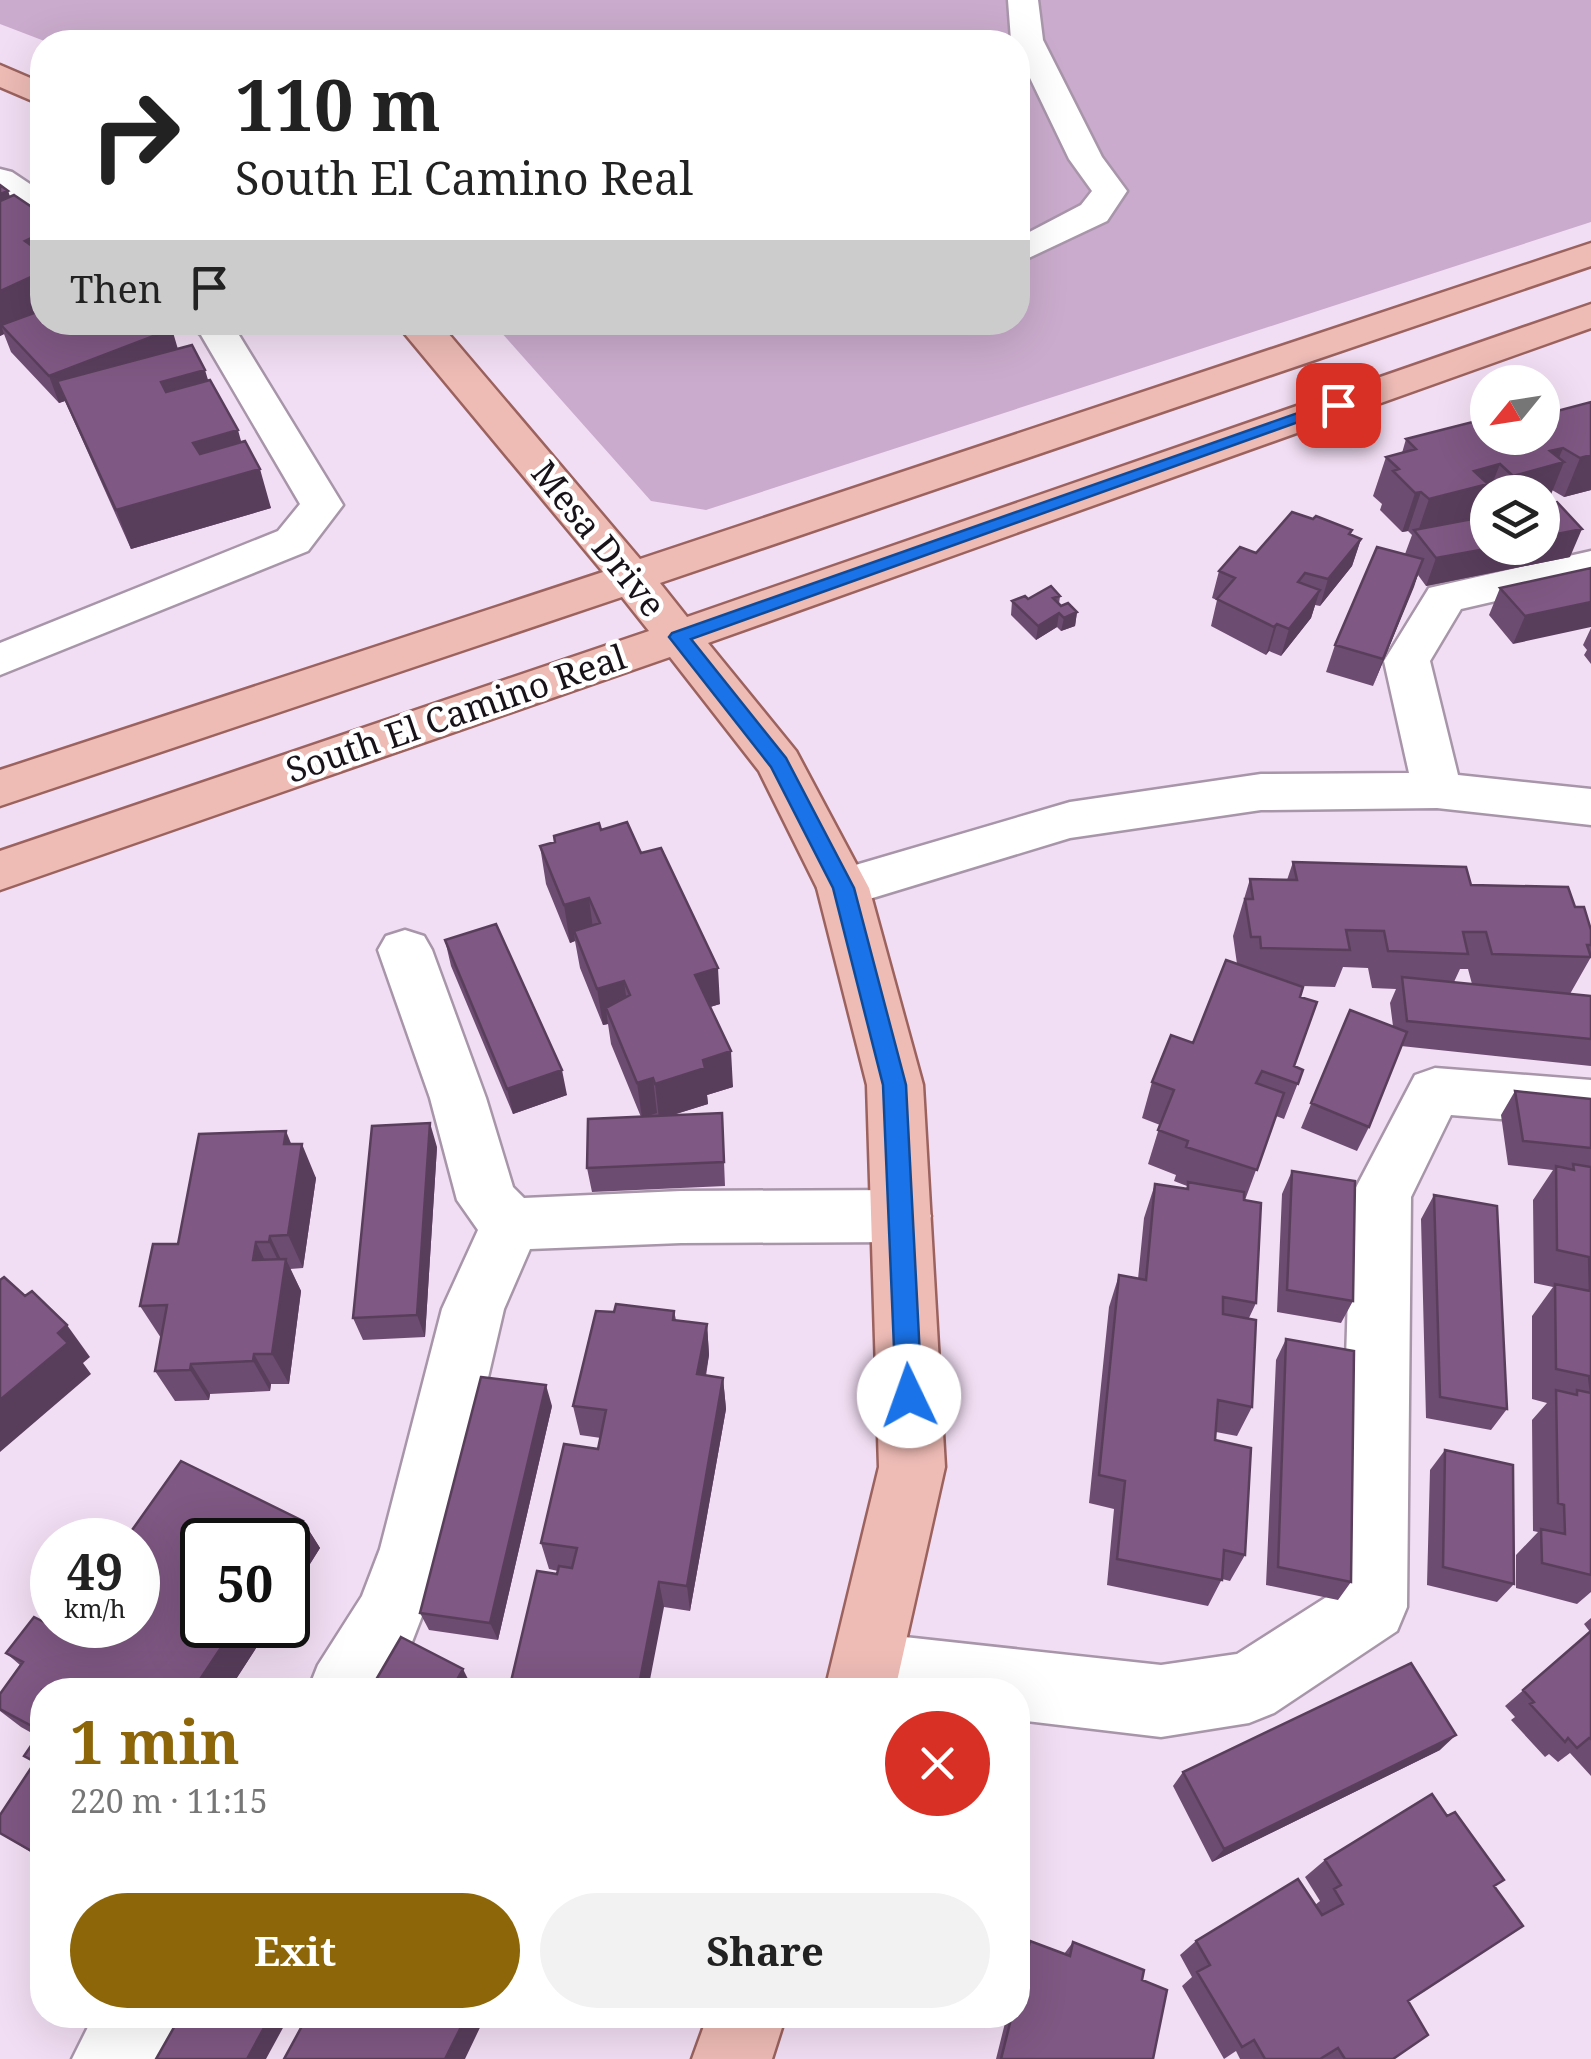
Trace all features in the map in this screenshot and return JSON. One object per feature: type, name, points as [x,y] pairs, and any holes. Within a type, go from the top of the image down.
[{"type":"main road","points":[[0,76],[30,89]]},
{"type":"main road","name":"South El Camino Real","points":[[0,788],[1591,254]]},
{"type":"main road","name":"South El Camino Real","points":[[0,871],[679,637],[1591,315]]},
{"type":"main road","name":"Mesa Drive","points":[[426,335],[632,579],[779,763],[844,888],[895,1085],[912,1467],[864,1678]]},
{"type":"main road","points":[[732,2059],[743,2028]]},
{"type":"street","points":[[1023,0],[1026,30]]},
{"type":"street","points":[[1030,46],[1086,159],[1110,191],[1094,213],[1030,246]]},
{"type":"street","points":[[0,179],[30,200]]},
{"type":"street","points":[[0,660],[293,541],[322,505],[220,335]]},
{"type":"street","points":[[1437,790],[1408,661],[1445,598],[1591,565]]},
{"type":"street","points":[[844,888],[1070,820],[1262,792],[1437,790],[1591,808]]},
{"type":"street","points":[[405,950],[458,1098],[487,1200],[512,1224],[680,1217],[900,1216]]},
{"type":"street","points":[[1030,1691],[1161,1701],[1249,1688],[1374,1606],[1381,1196],[1435,1092],[1591,1103]]},
{"type":"street","points":[[350,1678],[388,1618],[414,1550],[473,1309],[512,1224]]},
{"type":"street","points":[[112,2059],[132,2028]]},
{"type":"shaded area","points":[[0,0],[1591,0],[1591,222],[706,510],[651,501],[504,335],[1030,335],[1030,30],[30,30],[30,35],[0,24]]},
{"type":"building","points":[[14,195],[30,206],[30,239],[25,241],[30,244],[30,277],[0,291],[0,201]]},
{"type":"building","points":[[30,314],[30,335],[156,335],[49,376],[1,325]]},
{"type":"building","points":[[192,345],[205,370],[161,382],[166,392],[210,380],[238,430],[193,443],[200,454],[245,441],[260,469],[116,510],[57,381]]},
{"type":"building","points":[[1591,402],[1591,455],[1580,458],[1560,449],[1560,410]]},
{"type":"building","points":[[1470,423],[1470,455],[1555,455],[1564,462],[1517,475],[1500,464],[1474,471],[1478,475],[1470,475],[1470,489],[1429,499],[1421,492],[1415,493],[1393,471],[1399,469],[1386,457],[1416,449],[1406,439]]},
{"type":"building","points":[[1560,505],[1582,529],[1560,533]]},
{"type":"building","points":[[1292,512],[1313,519],[1316,516],[1352,530],[1349,534],[1361,539],[1328,579],[1305,573],[1298,582],[1320,590],[1289,629],[1277,624],[1274,627],[1217,599],[1235,578],[1219,571],[1240,547],[1256,553]]},
{"type":"building","points":[[1470,519],[1470,552],[1436,558],[1414,530]]},
{"type":"building","points":[[1377,547],[1423,559],[1383,659],[1335,645]]},
{"type":"building","points":[[1591,568],[1591,602],[1525,616],[1500,588]]},
{"type":"building","points":[[1051,586],[1060,596],[1053,598],[1061,606],[1068,603],[1077,612],[1064,618],[1059,613],[1038,626],[1012,601],[1025,596],[1028,599]]},
{"type":"building","points":[[627,822],[641,853],[661,848],[718,968],[695,975],[731,1051],[703,1060],[705,1068],[655,1084],[653,1078],[637,1083],[606,1008],[630,995],[624,981],[597,989],[574,931],[600,923],[589,898],[564,905],[540,846],[555,842],[554,836],[599,823],[601,830]]},
{"type":"building","points":[[1293,862],[1466,867],[1471,885],[1568,887],[1575,907],[1584,907],[1591,930],[1591,945],[1587,945],[1591,957],[1492,954],[1486,932],[1463,932],[1468,954],[1388,951],[1384,931],[1346,930],[1350,950],[1261,948],[1260,937],[1251,937],[1245,899],[1253,899],[1250,879],[1297,880]]},
{"type":"building","points":[[496,924],[562,1070],[507,1089],[445,940]]},
{"type":"building","points":[[1226,960],[1303,987],[1300,997],[1317,1002],[1294,1066],[1303,1070],[1298,1084],[1262,1071],[1256,1083],[1284,1093],[1257,1170],[1186,1147],[1188,1141],[1158,1130],[1174,1090],[1152,1082],[1171,1035],[1193,1043]]},
{"type":"building","points":[[1402,977],[1591,996],[1591,1039],[1407,1021]]},
{"type":"building","points":[[1350,1010],[1407,1032],[1369,1127],[1311,1103]]},
{"type":"building","points":[[1515,1091],[1591,1099],[1591,1148],[1523,1141]]},
{"type":"building","points":[[722,1113],[724,1162],[587,1168],[588,1119]]},
{"type":"building","points":[[430,1123],[417,1315],[353,1318],[372,1126]]},
{"type":"building","points":[[286,1131],[284,1144],[302,1144],[288,1235],[256,1242],[253,1260],[286,1259],[272,1354],[254,1354],[253,1361],[191,1364],[190,1370],[155,1371],[167,1305],[140,1306],[153,1244],[178,1244],[199,1134]]},
{"type":"building","points":[[1573,1164],[1591,1167],[1591,1393],[1589,1376],[1556,1369],[1555,1284],[1590,1291],[1589,1257],[1557,1250],[1556,1166],[1574,1170]]},
{"type":"building","points":[[1292,1171],[1355,1181],[1353,1301],[1287,1290]]},
{"type":"building","points":[[1188,1182],[1244,1192],[1244,1200],[1261,1203],[1256,1303],[1223,1297],[1223,1314],[1256,1320],[1252,1407],[1218,1400],[1215,1440],[1251,1448],[1245,1555],[1224,1550],[1222,1580],[1117,1559],[1125,1481],[1099,1475],[1119,1275],[1146,1280],[1155,1184],[1188,1189]]},
{"type":"building","points":[[1434,1195],[1497,1206],[1507,1409],[1440,1397]]},
{"type":"building","points":[[4,1277],[25,1296],[32,1291],[67,1325],[58,1333],[68,1343],[0,1400],[0,1280]]},
{"type":"building","points":[[616,1304],[674,1311],[673,1320],[707,1324],[697,1374],[723,1378],[687,1586],[659,1582],[640,1678],[512,1678],[537,1571],[557,1574],[559,1566],[572,1568],[577,1548],[541,1543],[564,1444],[598,1449],[606,1410],[573,1406],[596,1311],[614,1312]]},
{"type":"building","points":[[1286,1339],[1354,1351],[1351,1582],[1278,1567]]},
{"type":"building","points":[[481,1377],[546,1385],[490,1623],[420,1613]]},
{"type":"building","points":[[1556,1390],[1577,1395],[1577,1390],[1591,1393],[1591,1575],[1542,1563],[1541,1529],[1565,1534],[1564,1505],[1558,1503]]},
{"type":"building","points":[[1445,1450],[1513,1465],[1514,1584],[1443,1567]]},
{"type":"building","points":[[181,1461],[297,1518],[180,1518],[180,1648],[221,1648],[201,1678],[30,1678],[30,1725],[0,1709],[0,1694],[23,1662],[6,1653],[30,1622],[30,1648],[160,1648],[160,1518],[141,1518]]},
{"type":"building","points":[[1591,1631],[1591,1739],[1577,1748],[1568,1738],[1565,1742],[1530,1704],[1534,1702],[1523,1690]]},
{"type":"building","points":[[401,1637],[463,1669],[458,1678],[377,1678]]},
{"type":"building","points":[[1411,1663],[1456,1735],[1224,1849],[1183,1772]]},
{"type":"building","points":[[30,1770],[30,1850],[0,1833],[0,1815]]},
{"type":"building","points":[[1432,1794],[1447,1816],[1455,1812],[1504,1880],[1494,1886],[1523,1926],[1408,2001],[1428,2035],[1393,2059],[1345,2059],[1338,2048],[1320,2059],[1265,2059],[1254,2040],[1242,2047],[1197,1972],[1210,1965],[1196,1941],[1298,1879],[1322,1915],[1343,1904],[1334,1889],[1341,1885],[1325,1860]]},
{"type":"building","points":[[1030,1941],[1070,1956],[1073,1942],[1144,1970],[1142,1980],[1167,1990],[1153,2059],[1001,2059],[1009,2028],[1030,2028]]},
{"type":"building","points":[[174,2028],[264,2028],[247,2059],[156,2059]]},
{"type":"building","points":[[301,2028],[460,2028],[445,2059],[284,2059]]},
{"type":"route","points":[[909,1396],[895,1085],[844,888],[779,763],[679,637],[1338,405]]}]
